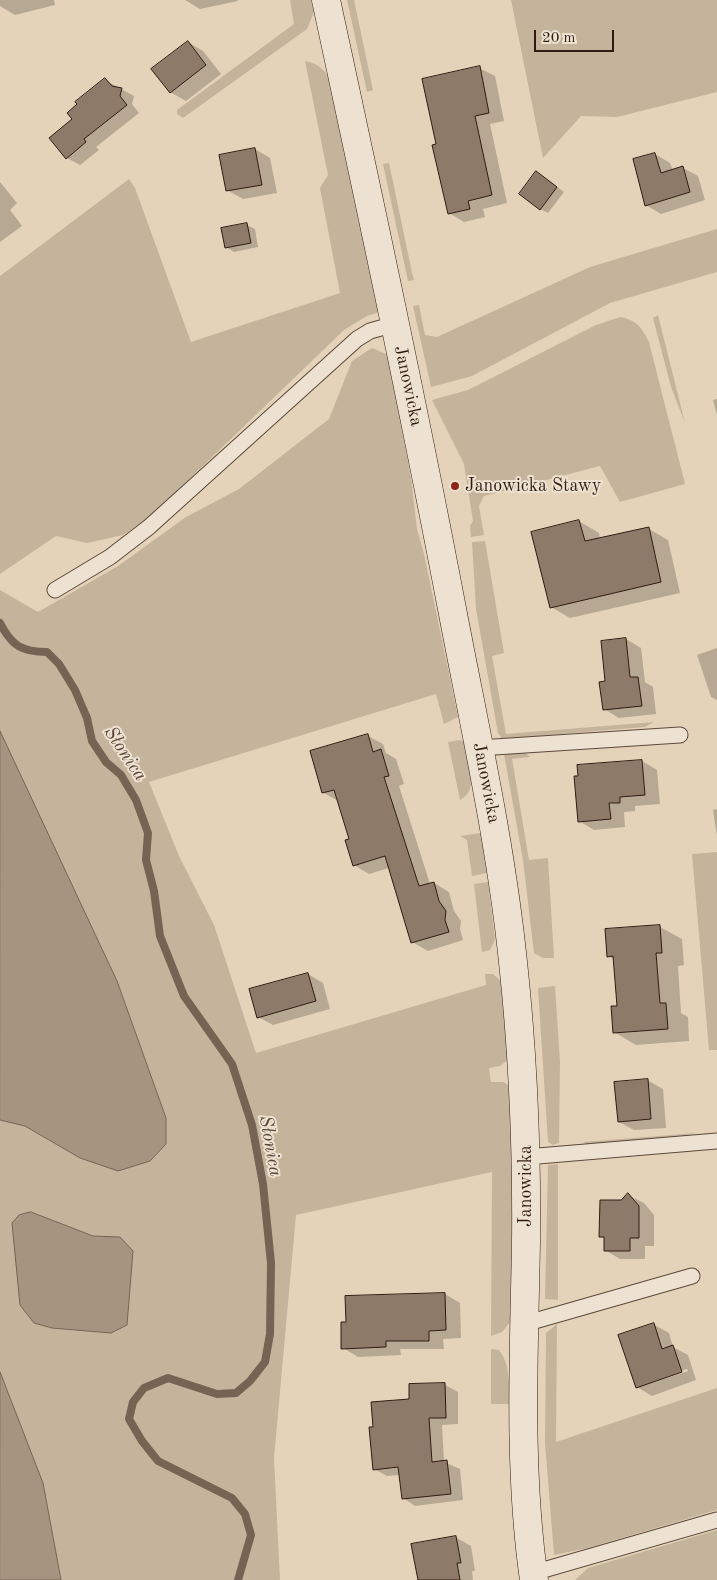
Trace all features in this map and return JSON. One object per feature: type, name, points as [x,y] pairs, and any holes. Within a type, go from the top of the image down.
[{"type":"street","name":"Janowicka","points":[[326,0],[396,324],[479,748],[496,843],[513,959],[522,1065],[526,1157],[525,1476],[533,1576]]},
{"type":"lane","points":[[55,590],[110,557],[149,527],[357,339],[370,331],[396,324]]},
{"type":"lane","points":[[479,748],[680,735]]},
{"type":"lane","points":[[526,1157],[717,1141]]},
{"type":"lane","points":[[524,1324],[692,1276]]},
{"type":"lane","points":[[533,1576],[717,1520]]},
{"type":"shaded area","points":[[290,0],[311,0],[314,12],[307,29],[183,118],[177,114],[177,110],[294,24]]},
{"type":"shaded area","points":[[347,0],[354,0],[373,90],[367,92]]},
{"type":"shaded area","points":[[511,0],[717,0],[717,92],[617,117],[581,116],[543,158]]},
{"type":"shaded area","points":[[305,61],[321,68],[331,81],[380,312],[367,316],[344,330],[151,516],[123,535],[87,543],[56,536],[0,574],[0,276],[129,179],[135,188],[191,342],[340,293],[320,188],[328,175]]},
{"type":"shaded area","points":[[389,163],[414,280],[408,281],[383,164]]},
{"type":"shaded area","points":[[717,229],[717,272],[610,303],[472,376],[431,387],[413,306],[419,305],[425,335],[437,337],[590,267]]},
{"type":"shaded area","points":[[658,315],[685,423],[671,387],[653,318]]},
{"type":"shaded area","points":[[620,317],[638,325],[649,342],[685,484],[620,502],[600,466],[484,496],[479,506],[484,535],[471,537],[470,526],[473,521],[464,464],[432,400],[468,390],[596,325]]},
{"type":"shaded area","points":[[372,348],[388,355],[411,478],[417,529],[424,554],[458,717],[444,724],[436,694],[149,782],[179,856],[214,925],[256,1053],[486,985],[485,974],[493,974],[502,982],[509,1059],[500,1066],[489,1068],[491,1082],[504,1082],[510,1087],[513,1171],[510,1322],[502,1332],[491,1336],[492,1172],[296,1215],[274,1458],[280,1580],[61,1580],[43,1483],[0,1372],[0,1120],[25,1126],[80,1158],[150,1161],[166,1143],[166,1118],[117,981],[0,731],[0,590],[38,612],[118,566],[186,517],[239,489],[329,419],[352,361]],"holes":[[[31,1212],[93,1236],[121,1237],[110,1333],[52,1328],[34,1323]]]},
{"type":"shaded area","points":[[485,541],[504,653],[492,656],[506,734],[654,722],[645,727],[502,739],[498,733],[476,609],[472,542]]},
{"type":"shaded area","points":[[0,731],[117,981],[166,1118],[166,1144],[150,1161],[118,1171],[80,1158],[25,1126],[0,1120]]},
{"type":"shaded area","points":[[460,740],[465,742],[472,782],[466,795],[460,800],[448,742]]},
{"type":"shaded area","points":[[526,753],[530,757],[512,759],[529,860],[548,858],[554,958],[543,958],[534,953],[523,860],[504,754]]},
{"type":"shaded area","points":[[481,833],[487,873],[472,876],[467,840],[460,836]]},
{"type":"shaded area","points":[[717,852],[717,1050],[709,1050],[692,854]]},
{"type":"shaded area","points":[[488,882],[495,940],[490,950],[482,952],[474,884]]},
{"type":"shaded area","points":[[555,986],[560,1062],[559,1143],[553,1145],[548,1142],[538,988]]},
{"type":"shaded area","points":[[696,1133],[682,1137],[587,1145],[583,1142]]},
{"type":"shaded area","points":[[558,1164],[558,1300],[545,1299],[548,1165]]},
{"type":"shaded area","points":[[31,1212],[93,1236],[120,1237],[133,1251],[127,1325],[111,1333],[52,1328],[34,1323],[20,1305],[12,1223],[19,1215]]},
{"type":"shaded area","points":[[557,1324],[556,1442],[717,1388],[717,1510],[588,1548],[554,1555],[545,1443],[546,1333]]},
{"type":"shaded area","points":[[491,1349],[499,1350],[506,1362],[509,1404],[491,1404]]},
{"type":"shaded area","points":[[0,1372],[43,1483],[61,1580],[0,1580]]},
{"type":"shaded area","points":[[717,1530],[717,1580],[575,1580],[588,1568]]},
{"type":"building","points":[[188,41],[206,65],[170,93],[151,69]]},
{"type":"building","points":[[480,66],[489,113],[475,116],[492,195],[468,201],[470,209],[448,214],[432,145],[436,144],[422,79]]},
{"type":"building","points":[[105,78],[112,86],[122,88],[120,96],[127,105],[84,139],[86,142],[66,159],[49,138],[72,119],[67,113],[77,104],[75,102]]},
{"type":"building","points":[[255,148],[262,185],[226,191],[219,155]]},
{"type":"building","points":[[655,153],[661,173],[683,166],[690,192],[645,206],[633,159]]},
{"type":"building","points":[[536,171],[557,187],[540,210],[519,194]]},
{"type":"building","points":[[247,223],[251,243],[225,248],[221,228]]},
{"type":"building","points":[[579,520],[585,541],[649,527],[661,582],[550,608],[531,532]]},
{"type":"building","points":[[626,638],[630,677],[638,677],[642,706],[603,710],[599,682],[605,681],[601,641]]},
{"type":"building","points":[[368,734],[373,752],[381,749],[389,776],[384,777],[419,886],[434,882],[439,901],[446,911],[445,920],[449,932],[411,943],[385,856],[353,866],[345,840],[349,839],[334,790],[322,793],[310,751]]},
{"type":"building","points":[[642,760],[645,795],[620,797],[620,803],[609,803],[611,819],[578,822],[574,776],[578,776],[577,765]]},
{"type":"building","points":[[660,925],[662,953],[656,953],[660,1003],[666,1003],[668,1029],[613,1033],[611,1006],[617,1006],[613,956],[607,957],[605,929]]},
{"type":"building","points":[[308,973],[316,1001],[257,1018],[249,989]]},
{"type":"building","points":[[648,1079],[651,1119],[618,1122],[614,1082]]},
{"type":"building","points":[[628,1193],[639,1206],[639,1238],[630,1238],[630,1251],[604,1251],[604,1237],[599,1237],[600,1200],[621,1200]]},
{"type":"building","points":[[445,1293],[446,1330],[429,1331],[429,1341],[386,1341],[386,1347],[341,1349],[341,1322],[346,1322],[345,1296]]},
{"type":"building","points":[[654,1323],[662,1349],[673,1345],[682,1372],[636,1388],[618,1335]]},
{"type":"building","points":[[445,1383],[446,1418],[429,1418],[432,1462],[447,1460],[451,1494],[402,1499],[398,1467],[373,1470],[369,1427],[373,1427],[371,1402],[409,1399],[409,1384]]},
{"type":"building","points":[[456,1536],[461,1563],[457,1563],[460,1580],[418,1580],[411,1544]]},
{"type":"waterway","name":"Słonica","points":[[0,623],[4,631],[19,646],[31,651],[47,652],[59,664],[75,690],[87,718],[92,741],[106,762],[121,775],[136,800],[148,833],[146,860],[154,891],[160,936],[184,996],[232,1064],[252,1125],[263,1184],[271,1263],[270,1334],[265,1362],[250,1381],[236,1393],[217,1394],[168,1378],[144,1388],[133,1402],[129,1419],[142,1441],[158,1461],[232,1498],[245,1514],[251,1535],[238,1580]]},
{"type":"place","name":"Janowicka Stawy","points":[[455,486]]}]
